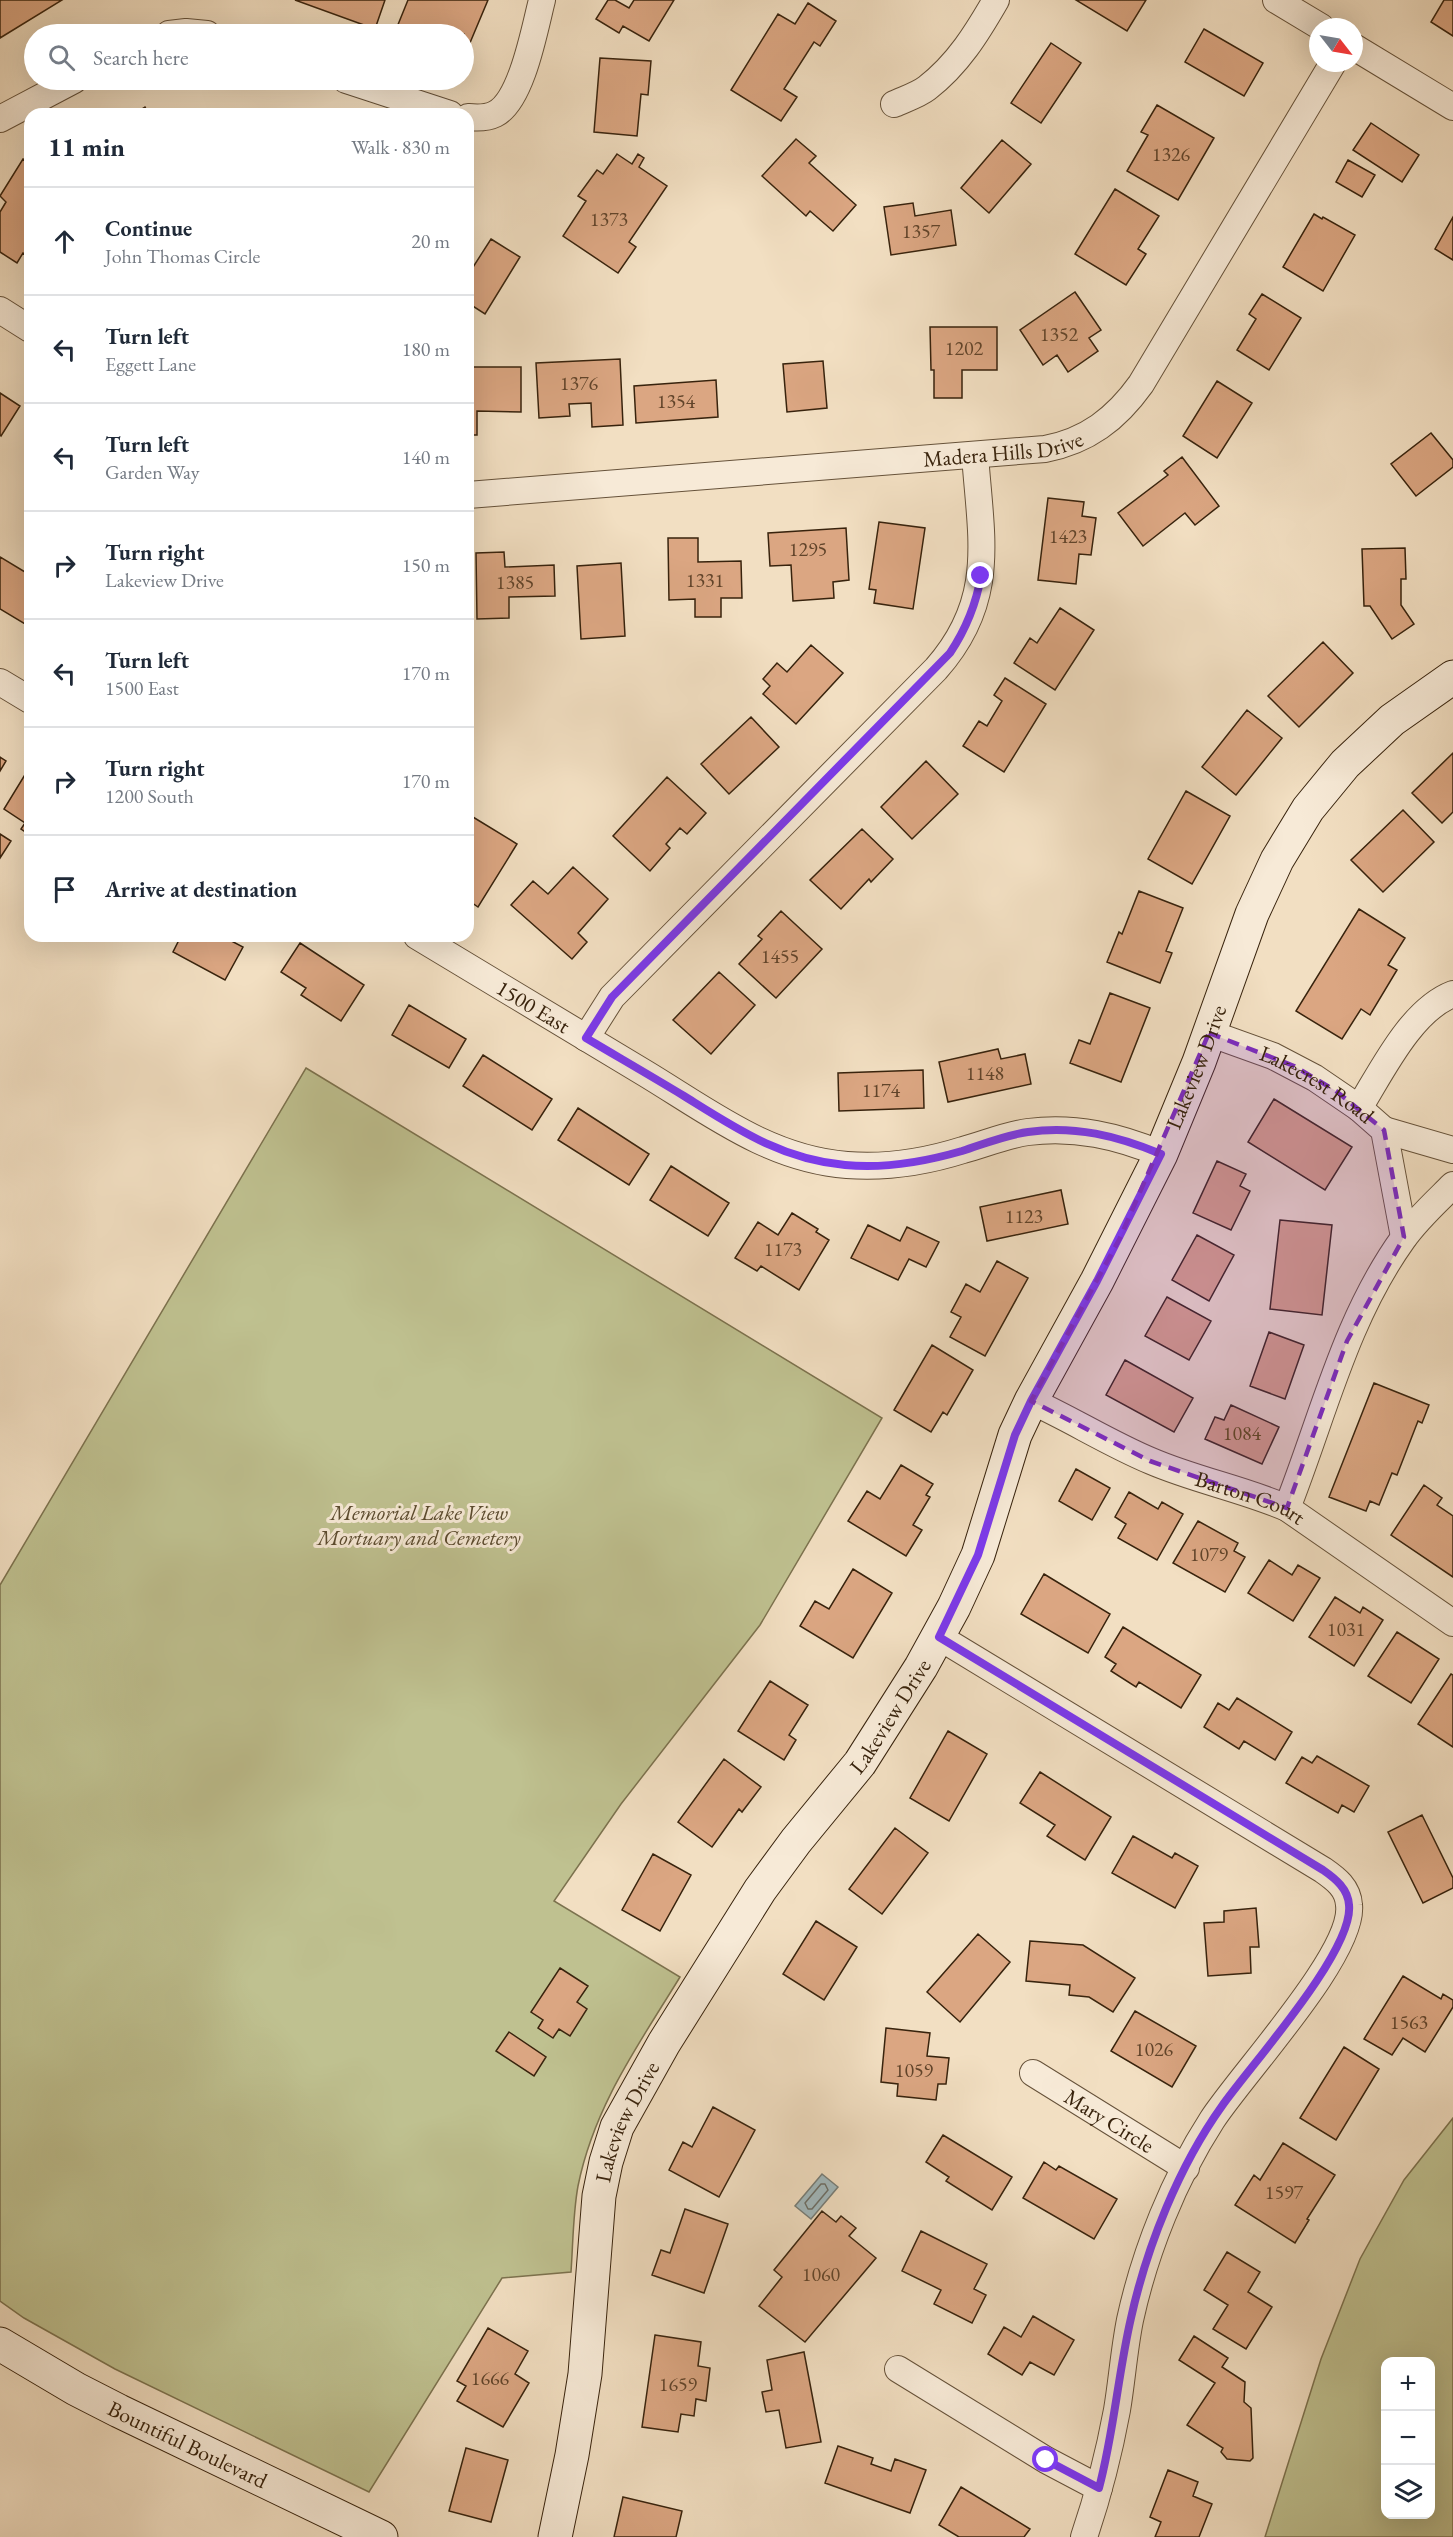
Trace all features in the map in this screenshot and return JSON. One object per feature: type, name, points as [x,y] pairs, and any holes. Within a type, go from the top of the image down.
[{"type":"street","points":[[474,117],[497,114],[513,94],[524,71],[542,0]]},
{"type":"street","points":[[894,104],[926,89],[951,67],[973,39],[996,0]]},
{"type":"street","points":[[1276,0],[1309,20]]},
{"type":"street","points":[[1363,52],[1453,107]]},
{"type":"street","name":"Madera Hills Drive","points":[[474,495],[1064,446],[1098,430],[1128,402],[1329,72]]},
{"type":"street","points":[[0,119],[55,90]]},
{"type":"street","points":[[377,90],[432,108]]},
{"type":"street","points":[[0,310],[24,324]]},
{"type":"street","points":[[586,1038],[612,997],[936,669],[962,636],[977,598],[981,576],[982,555],[975,455]]},
{"type":"street","name":"Lakeview Drive","points":[[555,2537],[573,2455],[585,2374],[599,2196],[606,2162],[617,2127],[664,2043],[760,1890],[795,1841],[860,1763],[939,1637],[978,1555],[1015,1435],[1161,1154],[1209,1033],[1263,886],[1308,809],[1345,764],[1367,741],[1414,703],[1453,677]]},
{"type":"street","points":[[0,682],[24,696]]},
{"type":"street","name":"1500 East","points":[[427,942],[729,1126],[786,1153],[845,1165],[906,1164],[962,1151],[1002,1137],[1053,1130],[1105,1134],[1161,1154]]},
{"type":"street","points":[[1359,1108],[1402,1039],[1431,1005],[1453,994]]},
{"type":"street","name":"Lakecrest Road","points":[[1209,1033],[1294,1066],[1336,1091],[1384,1130],[1404,1237]]},
{"type":"street","points":[[1384,1130],[1453,1150]]},
{"type":"street","points":[[1287,1508],[1347,1341],[1384,1268],[1404,1237],[1453,1185]]},
{"type":"street","name":"Barton Court","points":[[1031,1401],[1150,1461],[1287,1508],[1453,1623]]},
{"type":"street","points":[[939,1637],[1323,1870],[1341,1885],[1347,1894],[1350,1906],[1346,1928],[1336,1948],[1292,2018],[1221,2106],[1186,2168],[1158,2229],[1130,2320],[1110,2443],[1084,2537]]},
{"type":"street","name":"Mary Circle","points":[[1033,2073],[1186,2168]]},
{"type":"street","name":"Bountiful Boulevard","points":[[0,2344],[119,2411],[381,2537]]},
{"type":"street","points":[[897,2370],[1046,2460],[1099,2488]]},
{"type":"highlighted area","points":[[1209,1033],[1294,1066],[1336,1091],[1384,1130],[1404,1237],[1347,1341],[1287,1508],[1150,1461],[1031,1401],[1120,1238]]},
{"type":"green space","name":"Memorial Lake View Mortuary and Cemetery","points":[[306,1068],[882,1418],[760,1625],[621,1804],[554,1901],[680,1977],[634,2051],[606,2102],[595,2129],[578,2186],[571,2272],[502,2278],[369,2492],[115,2369],[24,2318],[0,2301],[0,1585]]},
{"type":"green space","points":[[1453,2118],[1453,2537],[1265,2537],[1321,2359],[1360,2259],[1404,2180]]},
{"type":"water","points":[[822,2174],[838,2187],[811,2219],[795,2206]]},
{"type":"building","points":[[0,0],[62,0],[0,38]]},
{"type":"building","points":[[295,0],[385,0],[377,24],[361,24]]},
{"type":"building","points":[[408,0],[488,0],[474,33],[474,24],[398,24]]},
{"type":"building","points":[[608,0],[615,0],[629,8],[634,0],[674,0],[649,41],[623,26],[619,33],[596,19]]},
{"type":"building","points":[[1076,0],[1146,0],[1127,31]]},
{"type":"building","points":[[1444,0],[1453,0],[1453,36],[1431,22]]},
{"type":"building","points":[[808,3],[836,21],[820,46],[814,42],[784,89],[797,97],[781,121],[731,90],[778,14],[795,24]]},
{"type":"building","points":[[1204,29],[1263,63],[1244,96],[1185,62]]},
{"type":"building","points":[[1051,43],[1081,63],[1041,123],[1011,103]]},
{"type":"building","points":[[600,58],[651,61],[648,95],[641,94],[637,136],[594,132]]},
{"type":"building","points":[[1157,105],[1214,138],[1178,200],[1127,171],[1148,135],[1141,132]]},
{"type":"building","points":[[1371,123],[1419,155],[1402,182],[1353,150]]},
{"type":"building","points":[[796,139],[816,156],[809,163],[856,205],[833,231],[810,211],[806,216],[762,176]]},
{"type":"building","points":[[1002,140],[1031,164],[989,213],[961,188]]},
{"type":"building","points":[[617,154],[632,164],[638,154],[644,158],[639,167],[667,186],[629,242],[636,247],[618,273],[563,236],[586,201],[578,196],[597,170],[603,174]]},
{"type":"building","points":[[24,160],[24,254],[17,263],[0,252],[0,212],[6,202],[0,196]]},
{"type":"building","points":[[1348,160],[1375,175],[1362,197],[1336,182]]},
{"type":"building","points":[[1115,189],[1159,216],[1138,249],[1146,254],[1126,285],[1075,254]]},
{"type":"building","points":[[913,203],[915,216],[951,210],[956,245],[891,255],[884,207]]},
{"type":"building","points":[[1314,214],[1355,235],[1323,291],[1283,267]]},
{"type":"building","points":[[1453,217],[1453,260],[1435,249]]},
{"type":"building","points":[[491,239],[520,257],[485,314],[474,307],[474,266]]},
{"type":"building","points":[[1075,292],[1101,330],[1089,338],[1098,351],[1068,372],[1057,355],[1043,365],[1020,330]]},
{"type":"building","points":[[1262,294],[1301,318],[1269,370],[1237,350],[1256,319],[1249,314]]},
{"type":"building","points":[[930,327],[997,327],[997,370],[962,370],[962,398],[934,398]]},
{"type":"building","points":[[620,359],[623,425],[592,427],[591,403],[569,404],[570,416],[539,418],[536,363]]},
{"type":"building","points":[[823,361],[827,408],[787,412],[783,364]]},
{"type":"building","points":[[474,367],[521,367],[521,412],[477,411],[477,435],[474,435]]},
{"type":"building","points":[[716,380],[718,417],[636,423],[634,386]]},
{"type":"building","points":[[1217,381],[1252,403],[1217,458],[1183,436]]},
{"type":"building","points":[[0,393],[20,406],[1,436],[0,435]]},
{"type":"building","points":[[1431,433],[1453,460],[1453,467],[1416,496],[1391,464]]},
{"type":"building","points":[[1182,457],[1219,506],[1195,525],[1185,513],[1143,546],[1118,513],[1168,475],[1164,471]]},
{"type":"building","points":[[1048,498],[1084,502],[1082,516],[1096,518],[1091,555],[1079,554],[1076,584],[1038,580]]},
{"type":"building","points":[[879,522],[925,528],[913,609],[874,603],[876,590],[869,589]]},
{"type":"building","points":[[846,528],[849,580],[833,582],[834,598],[793,601],[791,565],[770,566],[768,533]]},
{"type":"building","points":[[668,538],[698,538],[698,562],[741,561],[742,598],[721,598],[721,617],[695,617],[695,599],[669,600]]},
{"type":"building","points":[[1405,548],[1406,579],[1401,579],[1401,605],[1414,624],[1392,639],[1370,606],[1364,606],[1362,549]]},
{"type":"building","points":[[504,552],[505,567],[554,565],[555,596],[509,597],[509,618],[477,619],[476,553]]},
{"type":"building","points":[[0,557],[24,571],[24,623],[0,609]]},
{"type":"building","points":[[621,563],[625,636],[581,639],[577,566]]},
{"type":"building","points":[[1060,608],[1094,630],[1055,690],[1014,663],[1030,638],[1037,643]]},
{"type":"building","points":[[1323,642],[1353,673],[1299,727],[1268,696]]},
{"type":"building","points":[[811,645],[843,673],[796,724],[763,694],[770,686],[763,679],[777,663],[787,672]]},
{"type":"building","points":[[1005,678],[1046,704],[1004,772],[963,746],[979,721],[987,726],[1002,701],[994,695]]},
{"type":"building","points":[[1247,710],[1282,738],[1236,795],[1202,767]]},
{"type":"building","points":[[751,717],[779,747],[729,794],[701,764]]},
{"type":"building","points":[[1453,753],[1453,812],[1442,823],[1412,793]]},
{"type":"building","points":[[0,757],[6,761],[0,771]]},
{"type":"building","points":[[926,761],[958,794],[912,839],[881,807]]},
{"type":"building","points":[[24,776],[24,822],[4,809]]},
{"type":"building","points":[[667,777],[706,813],[687,834],[680,828],[666,844],[670,848],[650,871],[613,836]]},
{"type":"building","points":[[1186,791],[1230,816],[1192,884],[1148,859]]},
{"type":"building","points":[[1403,810],[1434,842],[1383,892],[1351,860]]},
{"type":"building","points":[[474,818],[517,844],[478,907],[474,904]]},
{"type":"building","points":[[862,829],[893,859],[871,882],[869,879],[841,909],[810,880]]},
{"type":"building","points":[[0,834],[11,841],[0,858]]},
{"type":"building","points":[[573,867],[608,899],[578,933],[587,942],[572,959],[511,905],[533,881],[548,894]]},
{"type":"building","points":[[1139,891],[1183,908],[1166,951],[1172,953],[1160,983],[1107,962],[1119,932],[1122,934]]},
{"type":"building","points":[[1359,909],[1405,938],[1388,965],[1397,970],[1370,1015],[1361,1009],[1342,1039],[1296,1011]]},
{"type":"building","points":[[781,911],[822,949],[776,998],[739,964],[762,939],[758,936]]},
{"type":"building","points":[[178,942],[233,942],[243,947],[225,980],[173,952]]},
{"type":"building","points":[[300,943],[364,985],[341,1021],[301,995],[306,988],[281,972]]},
{"type":"building","points":[[719,972],[755,1005],[711,1054],[673,1020]]},
{"type":"building","points":[[1110,993],[1150,1008],[1121,1082],[1070,1063],[1079,1040],[1090,1044]]},
{"type":"building","points":[[409,1005],[466,1039],[449,1068],[392,1035]]},
{"type":"building","points":[[998,1049],[1001,1059],[1025,1054],[1031,1084],[948,1102],[939,1062]]},
{"type":"building","points":[[483,1055],[552,1099],[532,1130],[463,1086]]},
{"type":"building","points":[[923,1070],[924,1108],[839,1111],[838,1073]]},
{"type":"building","points":[[1274,1099],[1352,1147],[1325,1190],[1248,1142]]},
{"type":"building","points":[[578,1108],[649,1154],[629,1185],[558,1140]]},
{"type":"building","points":[[1217,1161],[1246,1174],[1240,1186],[1250,1191],[1231,1230],[1193,1213]]},
{"type":"building","points":[[671,1166],[729,1203],[708,1236],[650,1200]]},
{"type":"building","points":[[1061,1190],[1068,1224],[987,1241],[980,1207]]},
{"type":"building","points":[[792,1213],[818,1229],[816,1232],[829,1240],[799,1290],[761,1266],[757,1271],[735,1258],[758,1222],[778,1235]]},
{"type":"building","points":[[1280,1220],[1332,1225],[1322,1315],[1270,1309]]},
{"type":"building","points":[[868,1225],[900,1241],[907,1227],[939,1242],[926,1267],[909,1259],[898,1280],[851,1258]]},
{"type":"building","points":[[1197,1235],[1234,1255],[1209,1301],[1172,1280]]},
{"type":"building","points":[[997,1261],[1028,1278],[985,1356],[950,1337],[961,1317],[951,1312],[966,1284],[980,1292]]},
{"type":"building","points":[[1167,1297],[1211,1321],[1189,1360],[1145,1336]]},
{"type":"building","points":[[1269,1332],[1304,1345],[1285,1399],[1250,1386]]},
{"type":"building","points":[[932,1345],[973,1370],[947,1415],[943,1412],[931,1432],[894,1410]]},
{"type":"building","points":[[1125,1360],[1193,1398],[1174,1432],[1106,1395]]},
{"type":"building","points":[[1374,1383],[1429,1405],[1422,1423],[1418,1421],[1397,1475],[1392,1473],[1379,1505],[1370,1501],[1366,1511],[1329,1497]]},
{"type":"building","points":[[1231,1405],[1279,1427],[1262,1464],[1205,1439],[1215,1417],[1224,1420]]},
{"type":"building","points":[[901,1465],[933,1484],[926,1495],[930,1497],[913,1525],[922,1530],[906,1556],[848,1521],[867,1491],[880,1499]]},
{"type":"building","points":[[1076,1469],[1110,1488],[1092,1520],[1059,1501]]},
{"type":"building","points":[[1424,1485],[1442,1498],[1437,1505],[1453,1516],[1453,1577],[1391,1535]]},
{"type":"building","points":[[1129,1492],[1158,1509],[1162,1502],[1183,1514],[1157,1560],[1118,1538],[1126,1524],[1115,1517]]},
{"type":"building","points":[[1198,1521],[1238,1543],[1234,1551],[1245,1557],[1225,1592],[1173,1563]]},
{"type":"building","points":[[1269,1560],[1292,1575],[1298,1565],[1320,1578],[1293,1621],[1248,1593]]},
{"type":"building","points":[[853,1569],[892,1593],[853,1658],[800,1626],[815,1601],[829,1609]]},
{"type":"building","points":[[1044,1574],[1110,1614],[1088,1653],[1021,1614]]},
{"type":"building","points":[[1335,1597],[1360,1613],[1363,1607],[1383,1620],[1354,1666],[1309,1637]]},
{"type":"building","points":[[1123,1627],[1201,1675],[1181,1708],[1139,1682],[1136,1687],[1111,1671],[1116,1664],[1105,1657]]},
{"type":"building","points":[[1397,1632],[1439,1659],[1411,1703],[1368,1676]]},
{"type":"building","points":[[1451,1674],[1453,1675],[1453,1747],[1418,1724]]},
{"type":"building","points":[[770,1681],[808,1705],[789,1735],[796,1740],[784,1760],[738,1731]]},
{"type":"building","points":[[1237,1698],[1292,1732],[1275,1760],[1244,1741],[1239,1749],[1204,1727],[1218,1703],[1229,1710]]},
{"type":"building","points":[[948,1731],[987,1754],[949,1821],[910,1798]]},
{"type":"building","points":[[1317,1756],[1369,1786],[1354,1812],[1342,1805],[1338,1813],[1286,1783],[1302,1757],[1312,1763]]},
{"type":"building","points":[[724,1759],[761,1787],[742,1812],[739,1809],[712,1847],[678,1822]]},
{"type":"building","points":[[1040,1772],[1111,1817],[1085,1860],[1047,1836],[1055,1825],[1020,1803]]},
{"type":"building","points":[[1422,1815],[1453,1878],[1453,1888],[1423,1903],[1388,1832]]},
{"type":"building","points":[[895,1828],[928,1853],[882,1914],[849,1889]]},
{"type":"building","points":[[1133,1836],[1172,1858],[1175,1853],[1198,1866],[1175,1908],[1112,1873]]},
{"type":"building","points":[[653,1854],[691,1875],[660,1931],[622,1910]]},
{"type":"building","points":[[1256,1908],[1259,1947],[1250,1947],[1251,1973],[1208,1976],[1204,1923],[1224,1922],[1224,1911]]},
{"type":"building","points":[[816,1921],[857,1947],[824,2000],[783,1974]]},
{"type":"building","points":[[978,1934],[1010,1962],[960,2022],[927,1992]]},
{"type":"building","points":[[1030,1941],[1083,1945],[1135,1978],[1113,2012],[1089,1997],[1069,1995],[1070,1985],[1026,1981]]},
{"type":"building","points":[[560,1968],[588,1986],[577,2002],[587,2009],[570,2036],[559,2029],[553,2038],[538,2028],[543,2020],[531,2012]]},
{"type":"building","points":[[1403,1976],[1441,1999],[1443,1994],[1453,2000],[1453,2007],[1425,2052],[1403,2038],[1392,2055],[1364,2039]]},
{"type":"building","points":[[1135,2011],[1196,2046],[1172,2087],[1111,2051]]},
{"type":"building","points":[[886,2028],[930,2033],[927,2056],[949,2058],[946,2084],[938,2084],[936,2100],[897,2096],[898,2084],[881,2082]]},
{"type":"building","points":[[509,2032],[546,2057],[534,2076],[496,2051]]},
{"type":"building","points":[[1344,2047],[1379,2069],[1336,2140],[1300,2118]]},
{"type":"building","points":[[713,2107],[755,2130],[719,2197],[669,2170],[683,2142],[692,2147]]},
{"type":"building","points":[[943,2135],[1012,2177],[992,2210],[946,2181],[949,2177],[926,2162]]},
{"type":"building","points":[[1283,2143],[1335,2175],[1307,2219],[1309,2220],[1295,2243],[1235,2205],[1254,2175],[1260,2180]]},
{"type":"building","points":[[1044,2162],[1056,2170],[1059,2166],[1117,2199],[1094,2239],[1023,2198]]},
{"type":"building","points":[[685,2209],[728,2224],[704,2293],[652,2275],[661,2250],[670,2253]]},
{"type":"building","points":[[822,2211],[836,2222],[841,2216],[856,2228],[849,2236],[876,2258],[805,2342],[759,2306],[782,2277],[774,2270]]},
{"type":"building","points":[[921,2231],[987,2264],[974,2289],[986,2295],[972,2323],[934,2304],[941,2290],[902,2271]]},
{"type":"building","points":[[1227,2252],[1260,2272],[1248,2292],[1272,2307],[1246,2349],[1213,2329],[1228,2305],[1204,2290]]},
{"type":"building","points":[[1033,2316],[1074,2340],[1054,2375],[1030,2362],[1022,2375],[988,2354],[1004,2327],[1021,2337]]},
{"type":"building","points":[[488,2328],[528,2351],[515,2374],[529,2383],[503,2427],[457,2401],[466,2386],[457,2381]]},
{"type":"building","points":[[655,2335],[701,2342],[698,2366],[710,2368],[706,2401],[696,2399],[694,2416],[681,2414],[678,2432],[642,2427]]},
{"type":"building","points":[[1194,2336],[1228,2358],[1222,2367],[1245,2382],[1244,2402],[1251,2408],[1253,2458],[1250,2461],[1227,2459],[1221,2452],[1223,2448],[1187,2425],[1215,2383],[1179,2360]]},
{"type":"building","points":[[804,2352],[821,2442],[786,2448],[779,2410],[766,2412],[762,2392],[772,2390],[767,2360]]},
{"type":"building","points":[[838,2446],[873,2458],[871,2464],[891,2471],[895,2459],[926,2470],[910,2513],[825,2483]]},
{"type":"building","points":[[466,2448],[508,2460],[491,2522],[449,2511]]},
{"type":"building","points":[[1168,2470],[1198,2482],[1193,2496],[1212,2504],[1199,2537],[1155,2537],[1161,2522],[1150,2517]]},
{"type":"building","points":[[961,2487],[1030,2529],[1024,2537],[959,2537],[939,2525]]},
{"type":"building","points":[[623,2497],[682,2511],[676,2537],[614,2537]]},
{"type":"route","points":[[981,576],[970,618],[962,636],[950,653],[612,997],[586,1038],[729,1126],[786,1153],[816,1160],[845,1165],[906,1164],[962,1151],[1002,1137],[1053,1130],[1105,1134],[1161,1154],[1120,1238],[1050,1365],[1015,1435],[978,1555],[939,1637],[1323,1870],[1341,1885],[1347,1894],[1350,1906],[1342,1938],[1292,2018],[1221,2106],[1186,2168],[1158,2229],[1130,2320],[1117,2408],[1099,2488],[1046,2460]]}]
